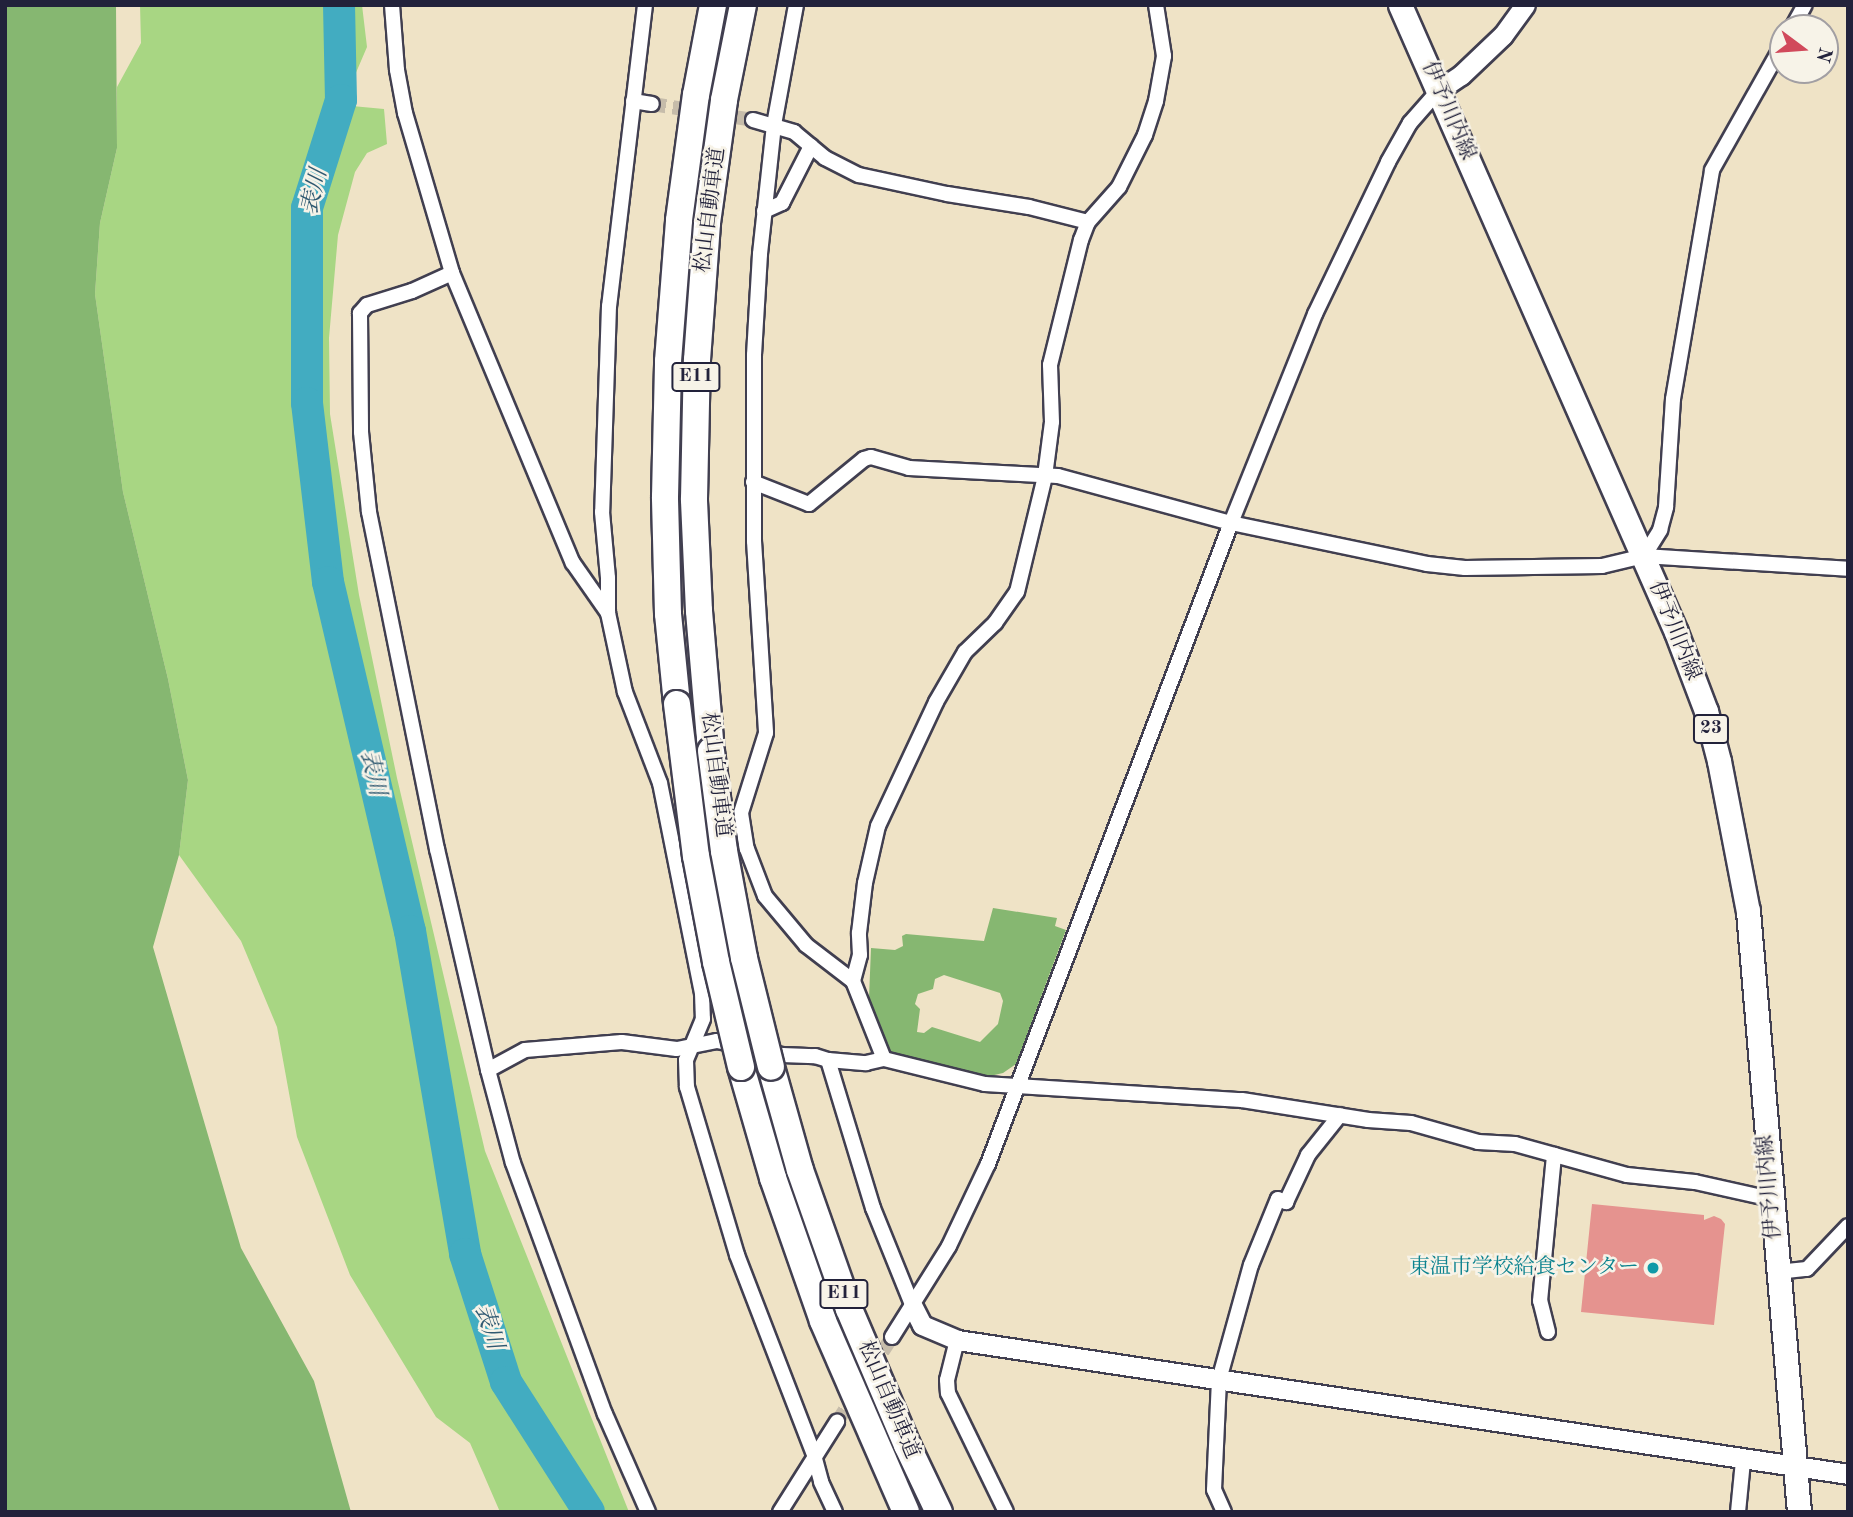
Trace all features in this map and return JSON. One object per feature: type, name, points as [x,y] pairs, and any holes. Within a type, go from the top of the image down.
[{"type":"highway","name":"松山自動車道","points":[[713,5],[696,95],[681,206],[668,361],[665,497],[668,614],[696,856],[716,962],[741,1067],[773,1178],[823,1321],[906,1512]]},
{"type":"highway","name":"松山自動車道","points":[[743,5],[724,100],[707,223],[697,360],[694,499],[699,611],[711,751],[724,851],[744,958],[800,1170],[849,1309],[906,1445],[939,1512]]},
{"type":"main road","name":"伊予川内線","points":[[1400,5],[1440,89],[1644,556],[1706,711],[1731,814],[1748,911],[1799,1512]]},
{"type":"street","points":[[392,5],[397,70],[405,113],[452,273],[573,563],[608,614]]},
{"type":"street","points":[[645,5],[610,306],[602,512],[608,614],[625,692],[660,783],[702,993],[703,1019],[696,1043],[686,1060],[687,1087],[737,1255],[814,1455],[821,1482],[835,1512]]},
{"type":"street","points":[[796,5],[774,125],[764,211],[754,355],[753,482],[766,733],[741,813],[752,867],[765,896],[806,945],[853,981],[884,1059]]},
{"type":"street","points":[[853,981],[860,955],[859,933],[865,883],[878,826],[936,702],[959,662],[977,638],[1007,608],[1017,592],[1045,476],[1052,422],[1050,365],[1088,222],[1119,187],[1145,135],[1164,56],[1156,5]]},
{"type":"street","points":[[892,1337],[913,1307],[968,1209],[1020,1086],[1055,982],[1231,523],[1315,314],[1388,162],[1417,114],[1440,89],[1461,75],[1487,50],[1525,5]]},
{"type":"street","points":[[1644,556],[1660,530],[1666,507],[1673,399],[1712,170],[1769,69]]},
{"type":"street","points":[[633,101],[652,104]]},
{"type":"street","points":[[753,120],[794,132],[839,166],[881,181],[1029,207],[1088,222]]},
{"type":"street","points":[[764,211],[782,203],[811,146]]},
{"type":"street","points":[[452,273],[412,291],[368,305],[360,313],[361,432],[369,512],[386,608],[488,1070],[522,1188],[605,1414],[648,1512]]},
{"type":"street","points":[[753,482],[809,504],[864,458],[871,457],[909,468],[1058,476],[1231,523],[1403,561],[1465,568],[1602,566],[1644,556],[1848,569]]},
{"type":"street","points":[[660,783],[741,813]]},
{"type":"street","points":[[488,1070],[525,1050],[627,1043],[677,1049],[696,1043],[717,1041],[782,1055],[815,1056],[828,1060],[866,1063],[884,1059],[985,1084],[1242,1100],[1340,1115],[1411,1122],[1478,1142],[1515,1144],[1627,1175],[1695,1182],[1771,1199]]},
{"type":"street","points":[[828,1060],[873,1208],[913,1307],[922,1325],[957,1340],[1743,1461],[1795,1465],[1848,1474]]},
{"type":"street","points":[[1224,1512],[1214,1490],[1219,1380],[1251,1265],[1278,1199],[1286,1202],[1308,1155],[1340,1115]]},
{"type":"street","points":[[1548,1332],[1540,1301],[1554,1155]]},
{"type":"street","points":[[1777,1272],[1807,1269],[1848,1226]]},
{"type":"street","points":[[957,1340],[947,1380],[948,1393],[1006,1512]]},
{"type":"street","points":[[780,1512],[836,1422]]},
{"type":"street","points":[[1738,1512],[1743,1461]]},
{"type":"green space","points":[[5,5],[116,5],[117,148],[100,223],[95,294],[123,492],[168,679],[188,780],[179,855],[153,947],[241,1248],[314,1381],[351,1512],[5,1512]]},
{"type":"green space","points":[[140,5],[362,5],[367,47],[352,82],[352,106],[384,109],[387,144],[367,153],[355,172],[338,235],[329,338],[330,414],[359,595],[397,778],[485,1151],[629,1512],[500,1512],[470,1443],[436,1417],[350,1275],[297,1137],[277,1027],[241,941],[179,855],[188,780],[168,679],[123,492],[95,294],[100,223],[117,148],[117,87],[141,43]]},
{"type":"green space","points":[[993,908],[1057,918],[1055,926],[1066,930],[1016,1064],[1003,1073],[990,1076],[946,1068],[888,1052],[869,998],[871,948],[895,950],[903,946],[902,936],[906,934],[984,941]],"holes":[[[944,975],[1000,993],[1003,1001],[998,1024],[980,1042],[932,1027],[924,1033],[917,1032],[920,1009],[915,1004],[918,994],[933,989],[935,979]]]},
{"type":"building","name":"東温市学校給食センター","points":[[1592,1204],[1704,1215],[1704,1220],[1714,1216],[1721,1219],[1725,1224],[1714,1325],[1581,1312]]},
{"type":"waterway","name":"表川","points":[[339,5],[341,100],[307,208],[307,403],[328,582],[410,931],[465,1254],[506,1382],[589,1512]]},
{"type":"tunnel","points":[[652,104],[753,120]]},
{"type":"tunnel","points":[[837,1422],[892,1337]]},
{"type":"place","name":"東温市学校給食センター","points":[[1653,1268]]}]
